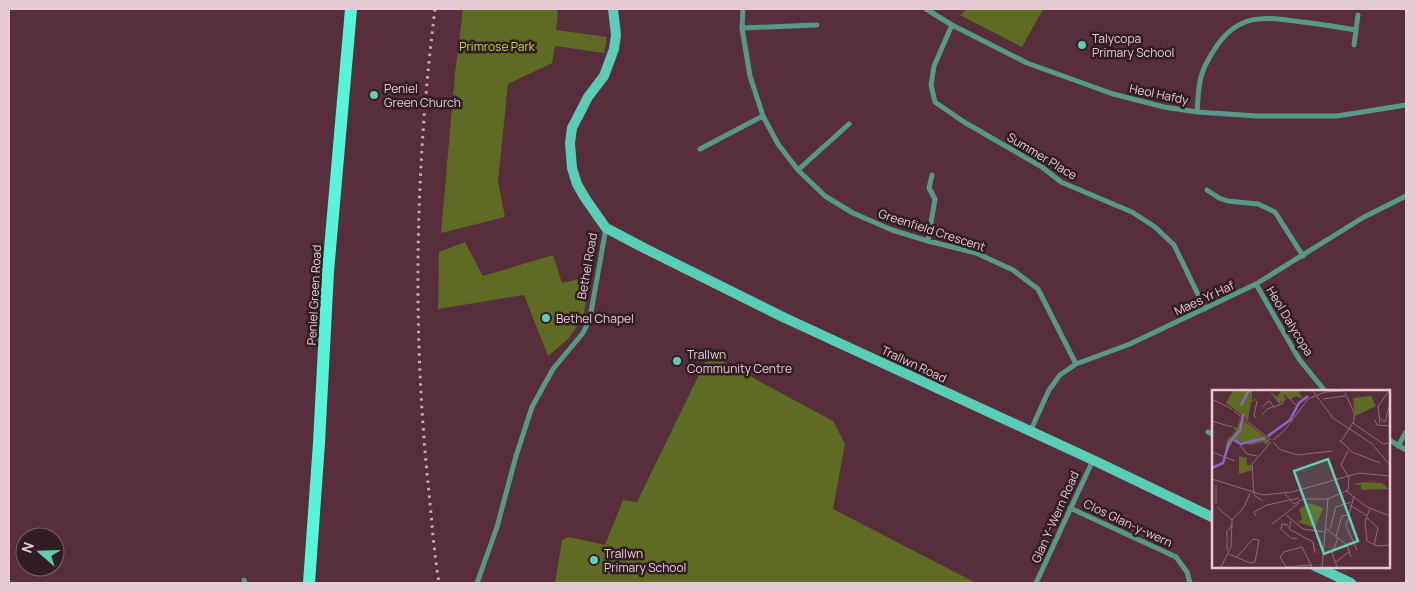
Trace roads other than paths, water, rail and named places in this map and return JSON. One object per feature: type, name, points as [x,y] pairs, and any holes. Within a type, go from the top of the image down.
[{"type":"main road","name":"Peniel Green Road","points":[[309,583],[328,272],[351,9]]},
{"type":"street","name":"Bethel Road","points":[[477,583],[497,527],[516,456],[532,407],[553,368],[583,333],[590,318],[606,228],[577,184],[572,168],[570,143],[572,128],[588,97],[604,76],[614,49],[616,35],[613,9]]},
{"type":"street","name":"Greenfield Crescent","points":[[742,9],[742,28],[750,76],[763,116],[778,144],[798,170],[825,196],[852,213],[892,230],[976,253],[1013,270],[1038,290],[1076,364]]},
{"type":"street","name":"Heol Hafdy","points":[[926,9],[952,26],[1026,63],[1113,94],[1164,107],[1197,112],[1256,116],[1337,116],[1406,105]]},
{"type":"street","points":[[1354,45],[1358,15]]},
{"type":"street","points":[[1197,112],[1200,78],[1207,61],[1223,36],[1235,27],[1264,18],[1277,18],[1356,30]]},
{"type":"street","points":[[742,28],[818,25]]},
{"type":"street","name":"Summer Place","points":[[952,26],[934,66],[931,85],[935,102],[964,122],[1042,167],[1061,182],[1132,212],[1155,227],[1174,245],[1205,309]]},
{"type":"street","points":[[700,149],[763,116]]},
{"type":"street","points":[[798,170],[849,124]]},
{"type":"street","points":[[928,241],[935,199],[929,188],[932,175]]},
{"type":"street","points":[[1207,190],[1219,198],[1228,201],[1258,204],[1275,212],[1303,256]]},
{"type":"street","name":"Maes Yr Haf","points":[[1030,432],[1049,390],[1060,375],[1076,364],[1130,344],[1256,284],[1364,217],[1406,196]]},
{"type":"street","name":"Trallwn Road","points":[[606,228],[785,318],[1212,517]]},
{"type":"street","name":"Heol Dalycopa","points":[[1256,284],[1299,359],[1324,390]]},
{"type":"street","points":[[1208,432],[1212,434]]},
{"type":"street","points":[[1398,446],[1406,432]]},
{"type":"street","points":[[1390,441],[1406,450]]},
{"type":"street","name":"Glan Y-Wern Road","points":[[1036,583],[1093,460]]},
{"type":"street","name":"Clos Glan-y-wern","points":[[1070,508],[1176,557],[1187,572],[1190,583]]},
{"type":"street","points":[[1317,567],[1351,583]]},
{"type":"railway","points":[[435,9],[423,129],[418,251],[418,311],[424,433],[439,583]]},
{"type":"place","name":"Talycopa Primary School","points":[[1082,45]]},
{"type":"place","name":"Peniel Green Church","points":[[374,95]]},
{"type":"place","name":"Bethel Chapel","points":[[546,318]]},
{"type":"place","name":"Trallwn Community Centre","points":[[677,361]]},
{"type":"place","name":"Trallwn Primary School","points":[[594,560]]},
{"type":"park label","name":"Primrose Park","points":[[497,46]]}]
